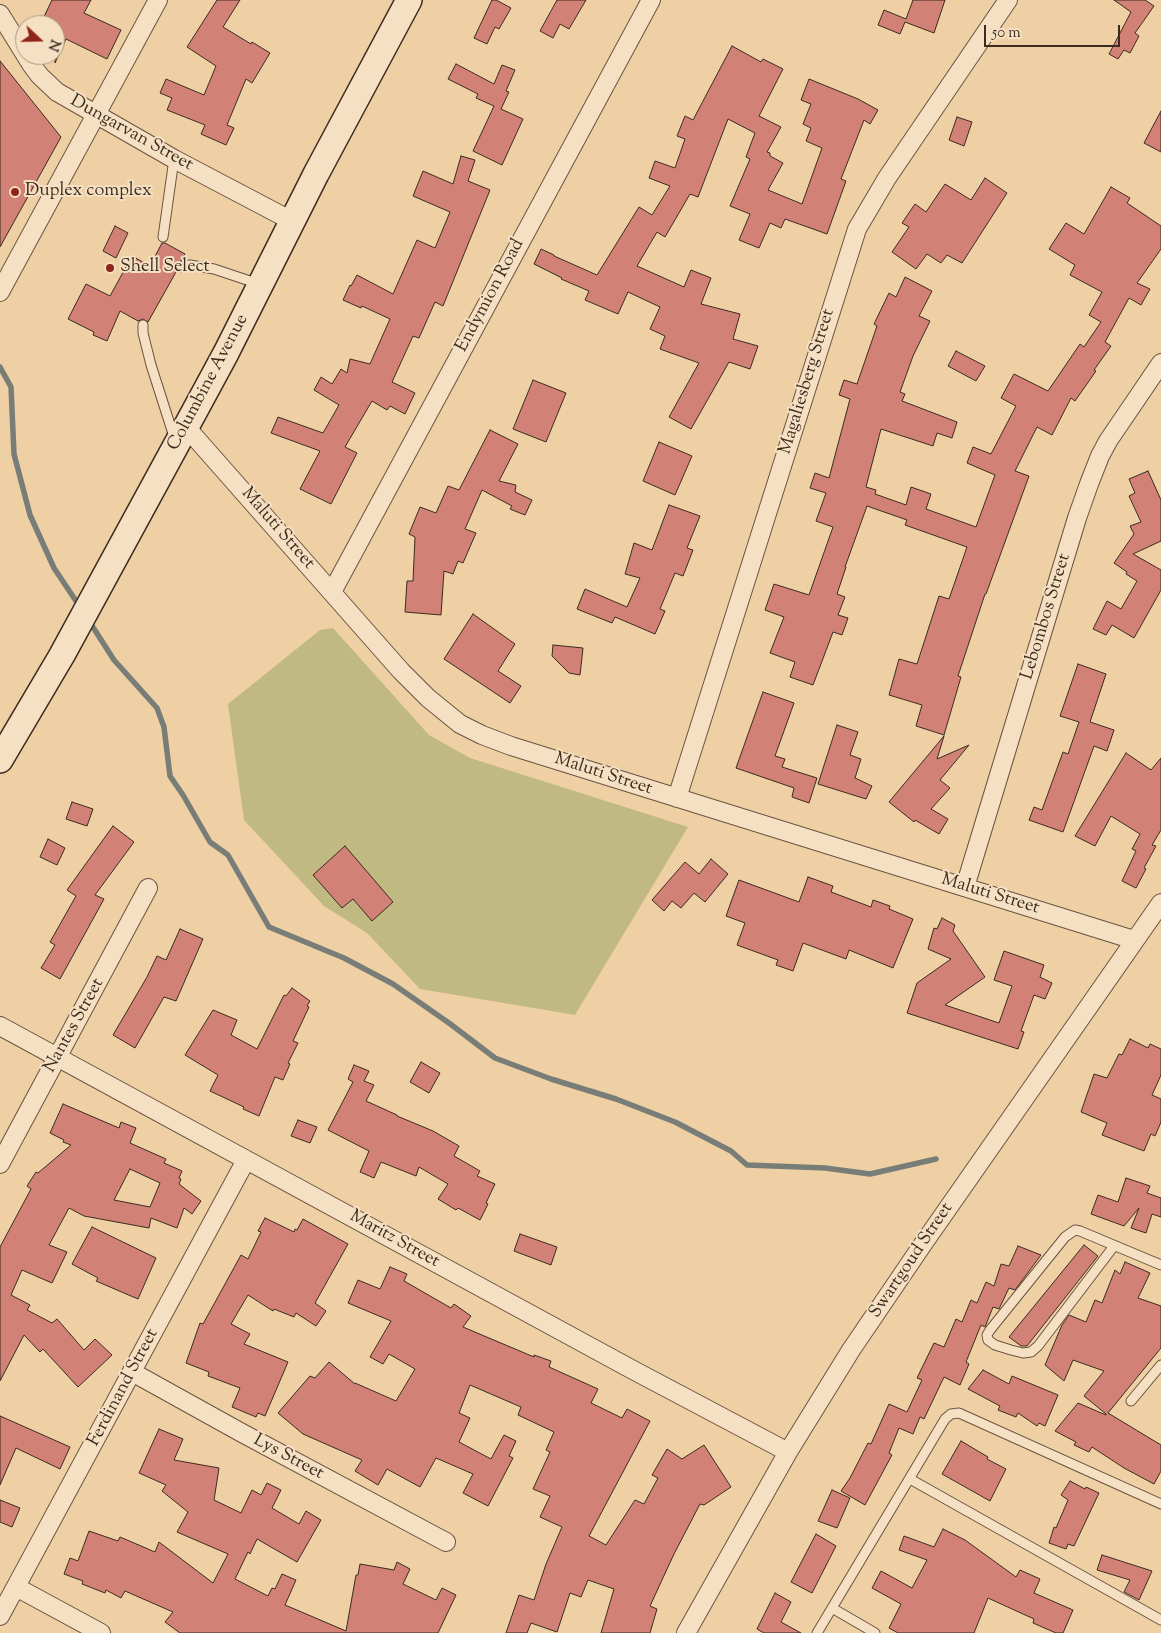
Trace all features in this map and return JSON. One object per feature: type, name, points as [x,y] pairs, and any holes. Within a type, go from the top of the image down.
[{"type":"main road","name":"Columbine Avenue","points":[[0,760],[62,656],[181,436],[261,284],[292,220],[409,0]]},
{"type":"street","points":[[0,292],[158,0]]},
{"type":"street","name":"Endymion Road","points":[[332,592],[651,0]]},
{"type":"street","name":"Magaliesberg Street","points":[[677,798],[857,229],[887,178],[1008,0]]},
{"type":"street","name":"Dungarvan Street","points":[[0,14],[40,76],[57,92],[174,159],[292,220]]},
{"type":"street","name":"Lebombos Street","points":[[965,887],[1088,484],[1108,441],[1161,363]]},
{"type":"street","name":"Maluti Street","points":[[181,436],[332,592],[401,671],[428,698],[460,724],[511,746],[1134,940]]},
{"type":"street","name":"Nantes Street","points":[[0,1164],[148,888]]},
{"type":"street","name":"Swartgoud Street","points":[[686,1633],[788,1452],[851,1350],[1161,902]]},
{"type":"street","name":"Maritz Street","points":[[0,1026],[642,1375],[788,1452]]},
{"type":"street","name":"Ferdinand Street","points":[[0,1616],[246,1160]]},
{"type":"street","name":"Lys Street","points":[[132,1372],[446,1542]]},
{"type":"street","points":[[16,1587],[101,1633]]},
{"type":"lane","points":[[163,237],[174,159]]},
{"type":"lane","points":[[180,267],[190,265],[214,269],[261,284]]},
{"type":"lane","points":[[143,325],[143,333],[152,365],[181,436]]},
{"type":"lane","points":[[1114,1246],[1038,1346],[1031,1352],[1023,1353],[1010,1350],[988,1340],[987,1335],[990,1330],[1065,1237],[1075,1230],[1161,1265]]},
{"type":"lane","points":[[1130,1401],[1161,1365]]},
{"type":"lane","points":[[818,1633],[945,1419],[951,1414],[959,1413],[1161,1504]]},
{"type":"lane","points":[[910,1478],[1161,1620]]},
{"type":"lane","points":[[832,1608],[875,1633]]},
{"type":"shaded area","points":[[333,628],[429,735],[470,758],[688,827],[575,1015],[420,989],[367,933],[324,906],[244,820],[228,704],[320,630]]},
{"type":"building","points":[[52,0],[91,0],[84,13],[121,30],[107,59],[66,39],[65,41],[65,15],[45,15]]},
{"type":"building","points":[[217,0],[240,0],[223,27],[270,53],[252,83],[246,79],[227,125],[234,128],[226,145],[201,134],[205,125],[167,110],[172,98],[160,93],[166,79],[204,95],[216,66],[187,47]]},
{"type":"building","points":[[492,0],[496,0],[511,8],[499,29],[495,27],[487,44],[474,38]]},
{"type":"building","points":[[557,0],[586,0],[569,29],[560,24],[553,38],[540,31]]},
{"type":"building","points":[[913,0],[945,0],[934,33],[905,22],[900,34],[878,25],[884,10],[906,19]]},
{"type":"building","points":[[1114,0],[1145,0],[1154,6],[1135,33],[1139,36],[1130,53],[1124,50],[1118,59],[1109,54],[1131,12]]},
{"type":"building","points":[[732,46],[761,62],[763,59],[783,69],[759,116],[781,127],[767,152],[770,153],[770,156],[783,163],[768,190],[802,204],[822,148],[806,141],[811,128],[803,124],[811,104],[801,100],[809,79],[858,99],[878,110],[870,124],[864,120],[841,179],[846,181],[827,234],[785,219],[781,228],[770,223],[759,248],[739,240],[750,214],[730,206],[750,159],[746,157],[755,133],[728,119],[698,197],[690,194],[665,237],[657,232],[637,266],[684,287],[691,270],[711,278],[701,304],[740,314],[733,339],[758,346],[750,369],[729,362],[691,429],[669,417],[699,363],[660,349],[665,336],[650,329],[660,307],[628,292],[618,314],[585,300],[589,291],[561,279],[534,264],[541,249],[597,275],[639,207],[652,215],[670,186],[649,178],[655,161],[675,168],[685,139],[677,136],[685,116],[693,120]]},
{"type":"building","name":"Duplex complex","points":[[0,61],[61,137],[0,247]]},
{"type":"building","points":[[456,64],[494,84],[502,65],[515,70],[506,91],[509,92],[501,109],[523,119],[502,165],[473,151],[494,106],[476,98],[478,94],[448,79]]},
{"type":"building","points":[[1161,111],[1161,152],[1144,143]]},
{"type":"building","points":[[957,117],[972,122],[964,146],[949,140]]},
{"type":"building","points":[[461,156],[475,160],[468,181],[490,190],[443,306],[435,302],[419,338],[413,336],[392,382],[415,393],[405,414],[390,406],[387,410],[372,401],[345,447],[357,453],[331,504],[300,489],[320,451],[271,433],[278,417],[323,433],[339,405],[314,390],[321,377],[332,384],[341,369],[347,373],[350,359],[370,364],[390,319],[362,306],[361,308],[343,300],[350,285],[357,275],[393,294],[417,240],[435,248],[450,212],[413,196],[423,171],[453,184]]},
{"type":"building","points":[[985,178],[1007,193],[962,263],[947,255],[941,263],[927,254],[916,269],[892,252],[909,227],[902,223],[915,204],[926,212],[945,184],[971,200]]},
{"type":"building","points":[[1111,187],[1130,198],[1127,203],[1161,226],[1161,249],[1137,283],[1150,289],[1141,305],[1129,298],[1105,342],[1111,346],[1094,370],[1096,371],[1075,401],[1071,398],[1052,435],[1037,427],[1015,471],[1029,476],[985,594],[958,676],[961,677],[944,735],[916,726],[922,705],[889,695],[899,659],[917,664],[939,596],[949,599],[967,547],[905,525],[907,520],[867,506],[837,594],[845,597],[838,615],[848,618],[842,635],[833,632],[813,685],[790,677],[795,662],[770,653],[784,617],[765,610],[774,584],[809,595],[833,527],[816,521],[826,493],[810,488],[815,473],[829,478],[850,399],[839,395],[844,380],[857,384],[877,326],[874,324],[889,293],[896,297],[905,277],[932,291],[919,316],[930,321],[913,356],[900,392],[905,394],[902,401],[957,422],[952,438],[937,433],[933,446],[881,429],[866,487],[876,490],[875,494],[906,505],[911,487],[931,494],[926,509],[976,527],[995,475],[967,463],[973,447],[991,454],[1016,406],[1001,398],[1014,374],[1048,391],[1080,344],[1084,347],[1101,322],[1089,315],[1102,292],[1070,275],[1075,265],[1049,249],[1066,223],[1084,234]]},
{"type":"building","points":[[115,226],[128,233],[116,258],[103,251]]},
{"type":"building","points":[[162,243],[185,254],[182,260],[174,265],[176,272],[148,322],[143,319],[138,321],[120,311],[107,341],[93,335],[94,332],[68,319],[86,284],[110,296],[132,256],[150,266]]},
{"type":"building","points":[[956,351],[985,366],[976,381],[948,366]]},
{"type":"building","points":[[533,380],[566,393],[546,442],[513,429]]},
{"type":"building","points":[[490,430],[518,444],[499,481],[516,485],[515,492],[532,500],[525,515],[510,509],[512,506],[482,490],[465,529],[476,533],[463,563],[458,561],[453,574],[444,571],[441,615],[405,612],[407,581],[413,581],[415,537],[409,534],[420,507],[436,513],[448,486],[459,490]]},
{"type":"building","points":[[659,442],[692,456],[675,495],[643,481]]},
{"type":"building","points":[[1148,471],[1161,500],[1161,541],[1133,554],[1161,570],[1161,590],[1134,638],[1112,625],[1106,635],[1093,629],[1107,601],[1121,609],[1137,581],[1114,563],[1134,534],[1130,526],[1141,522],[1129,496],[1135,493],[1129,479]]},
{"type":"building","points":[[669,505],[700,516],[687,548],[693,550],[683,576],[675,573],[660,609],[665,611],[655,634],[615,617],[612,623],[577,609],[585,589],[627,607],[640,578],[625,574],[634,543],[652,550]]},
{"type":"building","points":[[473,614],[515,644],[498,671],[521,686],[510,703],[444,659]]},
{"type":"building","points":[[553,645],[583,648],[580,675],[569,673],[552,656]]},
{"type":"building","points":[[1078,664],[1106,674],[1090,722],[1114,730],[1107,751],[1094,746],[1063,832],[1029,820],[1034,807],[1042,810],[1063,752],[1068,754],[1079,722],[1060,716]]},
{"type":"building","points":[[763,692],[794,703],[775,756],[785,759],[782,767],[817,778],[809,803],[792,797],[794,788],[736,768]]},
{"type":"building","points":[[837,725],[858,732],[850,755],[861,759],[855,778],[872,786],[866,799],[818,784]]},
{"type":"building","points":[[944,736],[937,759],[969,745],[940,780],[950,788],[931,809],[948,819],[939,834],[915,820],[914,822],[889,802]]},
{"type":"building","points":[[1126,753],[1151,770],[1161,758],[1161,830],[1152,845],[1156,846],[1136,888],[1122,881],[1136,851],[1132,849],[1140,834],[1111,816],[1095,846],[1075,836]]},
{"type":"building","points":[[72,802],[93,809],[87,826],[66,819]]},
{"type":"building","points":[[113,826],[134,842],[95,895],[104,899],[60,979],[41,968],[55,945],[50,942],[76,896],[67,890]]},
{"type":"building","points":[[48,839],[65,848],[57,865],[40,857]]},
{"type":"building","points":[[345,846],[393,902],[372,921],[353,899],[342,908],[313,875]]},
{"type":"building","points":[[711,859],[728,874],[705,902],[694,893],[681,908],[672,901],[664,911],[652,900],[685,862],[699,874]]},
{"type":"building","points":[[808,877],[833,886],[831,892],[871,907],[873,900],[890,906],[889,909],[913,919],[893,968],[849,950],[846,959],[803,943],[793,971],[776,965],[778,960],[737,945],[745,923],[726,916],[739,880],[799,902]]},
{"type":"building","points":[[942,918],[955,925],[953,931],[985,977],[945,1005],[999,1023],[1012,986],[994,980],[1004,951],[1044,965],[1040,977],[1052,983],[1045,999],[1034,995],[1021,1031],[1024,1032],[1018,1049],[907,1013],[917,983],[951,959],[928,949],[934,928],[937,929]]},
{"type":"building","points":[[180,929],[203,939],[176,1001],[164,997],[135,1048],[113,1035],[157,956],[166,960]]},
{"type":"building","points":[[292,988],[310,1001],[307,1006],[309,1007],[293,1041],[298,1043],[288,1063],[290,1064],[283,1080],[275,1077],[259,1116],[210,1091],[218,1075],[185,1055],[213,1010],[237,1020],[231,1035],[257,1049],[284,995],[286,996]]},
{"type":"building","points":[[1130,1039],[1148,1048],[1150,1044],[1161,1049],[1161,1075],[1152,1095],[1161,1099],[1161,1122],[1155,1136],[1151,1134],[1144,1151],[1102,1135],[1107,1123],[1081,1112],[1094,1074],[1107,1078],[1119,1054],[1122,1055]]},
{"type":"building","points":[[421,1062],[440,1073],[429,1093],[410,1082]]},
{"type":"building","points":[[354,1065],[369,1071],[364,1081],[374,1085],[366,1101],[433,1131],[459,1146],[454,1156],[480,1171],[477,1176],[495,1184],[480,1220],[458,1208],[456,1210],[438,1199],[448,1184],[419,1167],[416,1176],[381,1162],[374,1178],[360,1172],[369,1151],[328,1130],[353,1082],[348,1079]]},
{"type":"building","points":[[63,1104],[119,1128],[121,1122],[136,1128],[130,1143],[166,1159],[164,1163],[182,1171],[179,1184],[201,1201],[192,1214],[184,1208],[177,1228],[151,1218],[149,1228],[84,1216],[69,1208],[49,1245],[67,1252],[52,1283],[22,1270],[11,1295],[30,1305],[27,1310],[52,1323],[57,1319],[84,1350],[95,1339],[112,1355],[78,1387],[43,1349],[40,1352],[24,1335],[0,1381],[0,1247],[31,1189],[27,1186],[36,1172],[38,1173],[71,1145],[50,1133]],"holes":[[[130,1169],[160,1183],[150,1207],[114,1200]]]},
{"type":"building","points":[[298,1120],[317,1127],[310,1143],[291,1136]]},
{"type":"building","points":[[1126,1178],[1150,1186],[1147,1193],[1161,1198],[1161,1217],[1152,1214],[1146,1233],[1131,1228],[1139,1208],[1124,1226],[1091,1214],[1098,1195],[1118,1202]]},
{"type":"building","points":[[265,1218],[294,1232],[303,1219],[348,1244],[315,1303],[326,1311],[316,1326],[296,1313],[294,1317],[274,1309],[273,1311],[248,1295],[231,1324],[250,1334],[244,1344],[288,1362],[265,1416],[258,1413],[256,1417],[232,1407],[240,1388],[208,1376],[209,1372],[186,1363],[200,1323],[203,1324],[241,1255],[248,1259],[261,1232],[258,1231]]},
{"type":"building","points":[[92,1227],[156,1258],[138,1299],[96,1281],[98,1278],[72,1264]]},
{"type":"building","points":[[520,1234],[557,1247],[551,1265],[514,1251]]},
{"type":"building","points":[[1084,1245],[1098,1256],[1027,1346],[1021,1346],[1009,1337]]},
{"type":"building","points":[[1018,1246],[1041,1255],[1015,1290],[1009,1288],[999,1309],[993,1307],[985,1327],[981,1325],[966,1362],[969,1364],[960,1385],[944,1377],[924,1419],[920,1417],[913,1434],[899,1428],[889,1453],[892,1455],[865,1505],[841,1491],[868,1443],[871,1444],[889,1404],[907,1412],[922,1380],[917,1378],[934,1343],[944,1347],[956,1319],[962,1322],[971,1300],[977,1303],[986,1282],[994,1286],[1001,1264],[1009,1266]]},
{"type":"building","points":[[1125,1262],[1150,1273],[1138,1298],[1161,1306],[1161,1348],[1108,1413],[1161,1445],[1161,1471],[1154,1484],[1124,1468],[1092,1447],[1089,1452],[1074,1445],[1076,1442],[1055,1431],[1078,1403],[1106,1415],[1084,1396],[1104,1371],[1073,1360],[1064,1381],[1045,1365],[1062,1325],[1069,1315],[1086,1322],[1095,1300],[1102,1303],[1115,1270],[1120,1274]]},
{"type":"building","points":[[390,1267],[407,1274],[404,1281],[451,1308],[454,1304],[471,1316],[463,1327],[534,1357],[534,1355],[551,1361],[549,1367],[598,1389],[591,1403],[622,1418],[627,1409],[650,1421],[589,1536],[606,1545],[635,1500],[644,1504],[658,1478],[652,1475],[667,1449],[682,1459],[704,1445],[731,1487],[704,1505],[700,1504],[650,1606],[657,1609],[650,1633],[601,1633],[614,1589],[588,1580],[581,1597],[570,1593],[557,1632],[531,1623],[527,1633],[506,1633],[519,1595],[534,1600],[546,1564],[562,1527],[540,1517],[550,1496],[533,1489],[550,1452],[546,1450],[554,1432],[518,1415],[521,1407],[470,1385],[459,1413],[470,1418],[459,1442],[491,1459],[504,1435],[516,1441],[509,1456],[513,1458],[488,1506],[463,1493],[473,1474],[436,1458],[420,1487],[387,1469],[378,1485],[355,1471],[362,1460],[303,1434],[278,1413],[310,1376],[315,1378],[329,1362],[355,1384],[396,1401],[415,1369],[389,1354],[383,1364],[370,1357],[391,1321],[348,1303],[358,1280],[380,1289]]},
{"type":"building","points":[[983,1370],[1009,1384],[1012,1376],[1058,1395],[1045,1426],[1039,1423],[1037,1426],[1018,1413],[1016,1417],[998,1410],[1000,1406],[968,1389]]},
{"type":"building","points":[[0,1416],[70,1447],[60,1469],[16,1448],[0,1485]]},
{"type":"building","points":[[159,1429],[183,1439],[174,1460],[219,1468],[214,1500],[241,1513],[252,1490],[261,1495],[267,1483],[281,1490],[272,1508],[299,1524],[306,1511],[321,1520],[297,1562],[257,1539],[250,1554],[248,1552],[235,1579],[268,1596],[272,1588],[275,1589],[282,1574],[296,1580],[285,1605],[346,1631],[356,1575],[358,1575],[360,1564],[394,1570],[397,1562],[410,1569],[403,1584],[436,1600],[442,1588],[456,1595],[438,1633],[180,1633],[165,1622],[173,1612],[125,1591],[121,1598],[106,1590],[105,1593],[82,1584],[83,1581],[64,1574],[70,1558],[78,1561],[89,1531],[118,1541],[120,1537],[155,1552],[159,1542],[213,1583],[228,1554],[177,1532],[188,1512],[162,1491],[166,1485],[139,1473]]},
{"type":"building","points":[[961,1441],[988,1457],[987,1459],[1006,1469],[990,1501],[942,1474]]},
{"type":"building","points":[[1070,1481],[1085,1489],[1086,1487],[1099,1493],[1074,1546],[1068,1544],[1066,1549],[1049,1543],[1054,1527],[1056,1528],[1068,1500],[1061,1495]]},
{"type":"building","points":[[832,1490],[850,1498],[837,1528],[818,1521]]},
{"type":"building","points":[[0,1500],[20,1508],[12,1527],[0,1522]]},
{"type":"building","points":[[943,1529],[965,1540],[1016,1577],[1020,1570],[1040,1579],[1034,1593],[1073,1610],[1063,1633],[1056,1633],[1033,1623],[1034,1619],[988,1598],[974,1633],[898,1633],[889,1628],[901,1604],[872,1588],[881,1571],[912,1588],[927,1560],[899,1550],[904,1536],[934,1547]]},
{"type":"building","points":[[816,1534],[836,1546],[812,1593],[791,1582]]},
{"type":"building","points":[[1102,1555],[1152,1571],[1139,1600],[1124,1592],[1130,1580],[1097,1570]]},
{"type":"building","points":[[775,1593],[791,1602],[781,1622],[801,1633],[764,1633],[757,1629]]},
{"type":"waterway","points":[[0,367],[11,387],[14,454],[30,515],[54,568],[80,607]]},
{"type":"waterway","points":[[89,621],[114,660],[157,708],[164,727],[170,776],[210,842],[228,855],[269,927],[344,958],[393,984],[495,1058],[551,1079],[616,1099],[675,1122],[731,1151],[747,1165],[825,1168],[870,1174],[936,1159]]},
{"type":"place","name":"Duplex complex","points":[[15,192]]},
{"type":"place","name":"Shell Select","points":[[110,268]]}]
